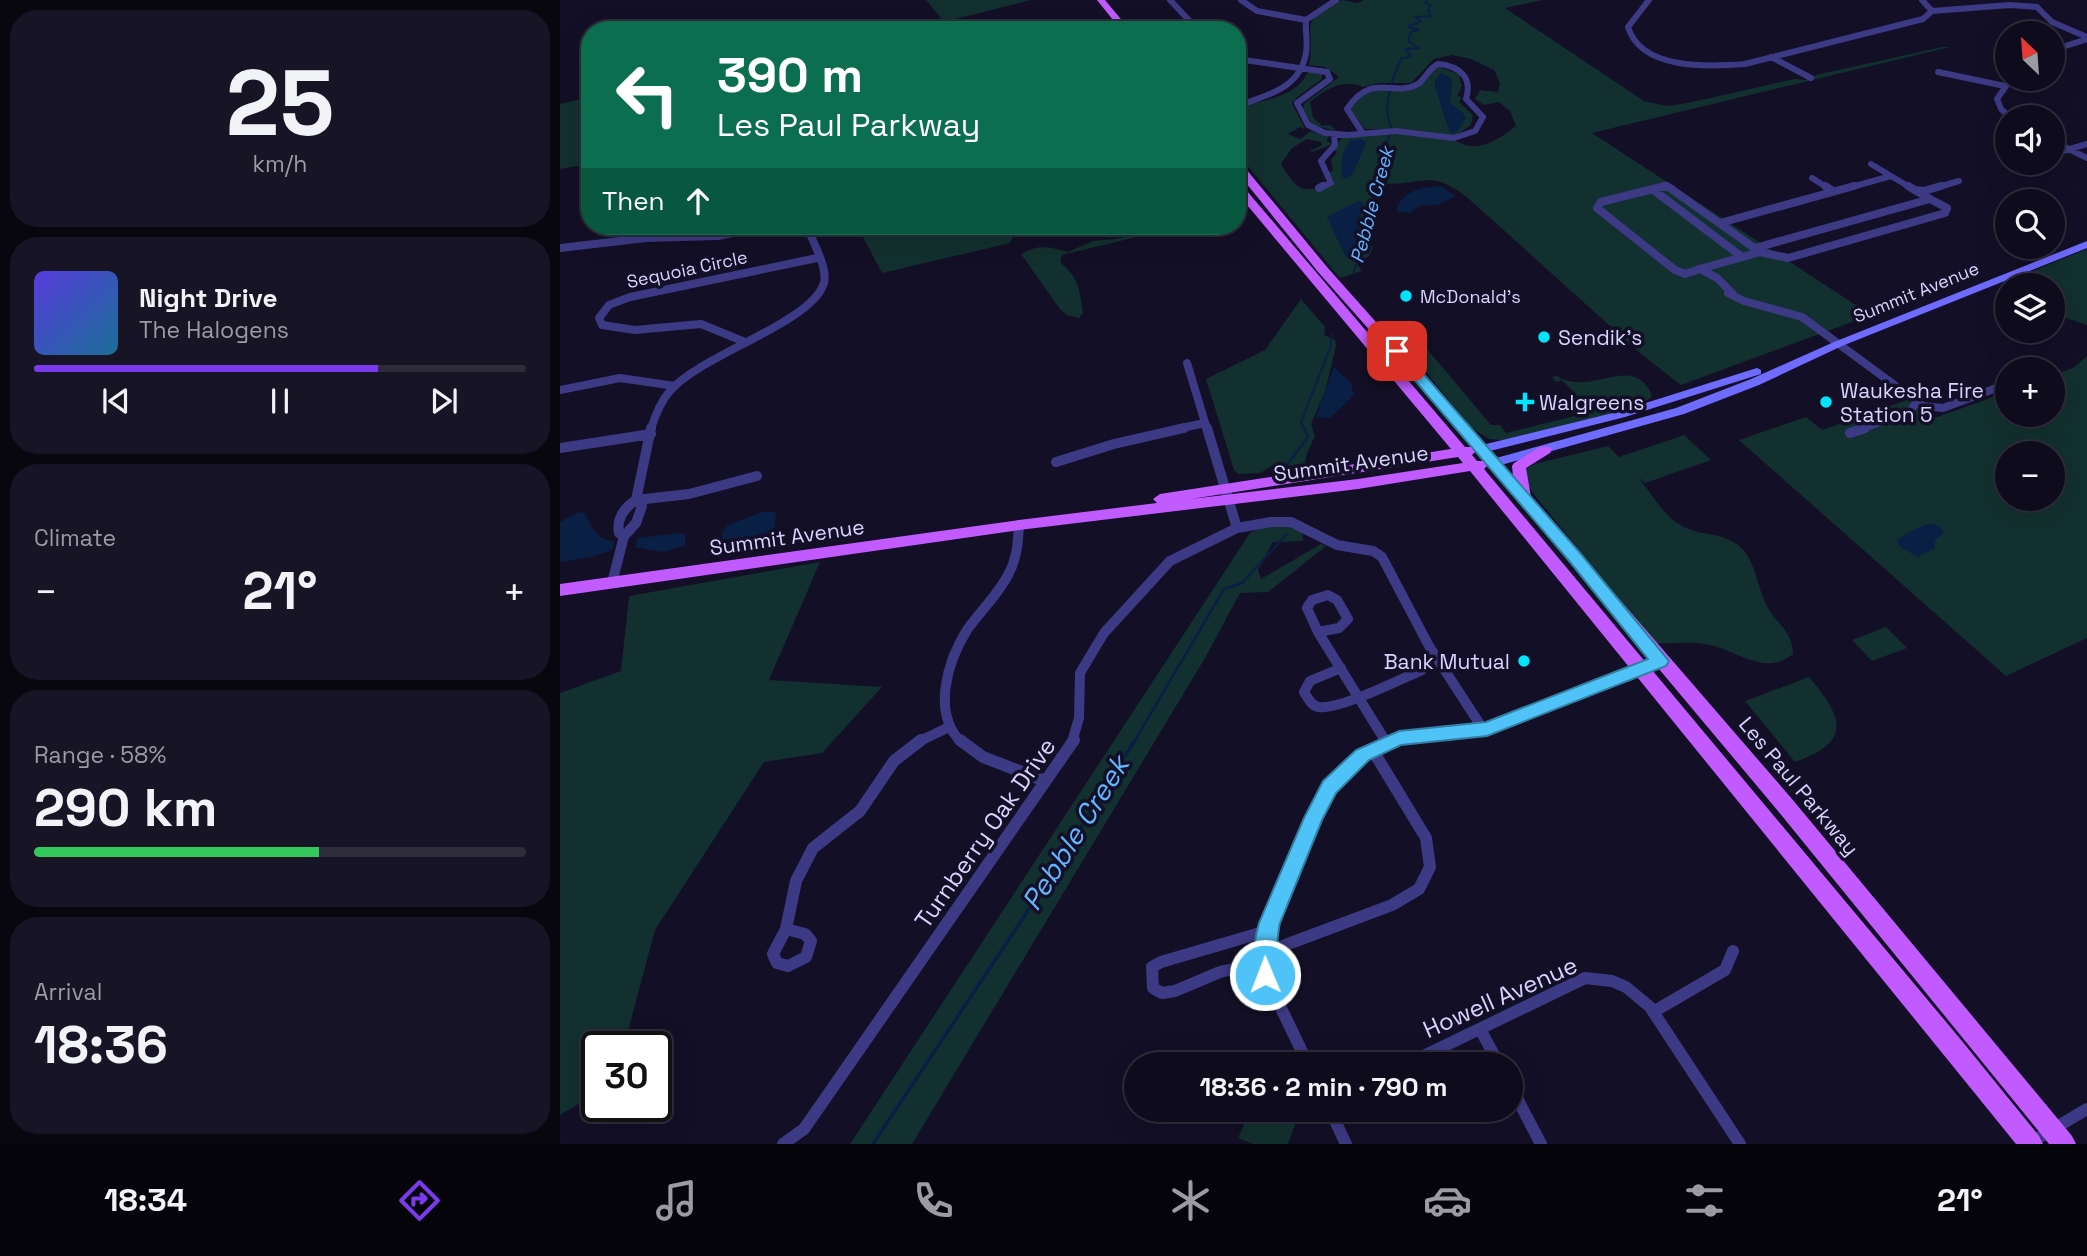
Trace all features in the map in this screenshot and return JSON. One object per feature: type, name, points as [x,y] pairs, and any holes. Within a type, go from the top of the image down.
[{"type":"main road","points":[[1089,0],[1105,21]]},
{"type":"main road","points":[[1101,0],[1118,21]]},
{"type":"main road","name":"Les Paul Parkway","points":[[1246,177],[1323,270],[1488,456],[1785,805],[2058,1137]]},
{"type":"main road","points":[[1246,197],[1472,466],[2030,1144]]},
{"type":"main road","name":"Summit Avenue","points":[[560,590],[1226,494],[1461,453],[1488,456],[1545,450],[1680,411],[2087,244]]},
{"type":"main road","name":"Summit Avenue","points":[[1226,494],[1472,466],[1488,456],[1551,434],[1662,403],[1838,344]]},
{"type":"main road","points":[[1401,463],[1423,457],[1434,449],[1433,419]]},
{"type":"main road","points":[[1524,499],[1519,466],[1545,450]]},
{"type":"street","points":[[1170,0],[1190,21]]},
{"type":"street","points":[[1241,0],[1257,12],[1306,20],[1336,0]]},
{"type":"street","points":[[1649,0],[1628,30],[1635,44],[1649,52],[1680,62],[1723,66],[1771,57],[1923,19],[1932,11],[1960,11],[2005,3],[2036,6],[2043,17],[2087,38]]},
{"type":"street","points":[[1922,0],[1932,11]]},
{"type":"street","points":[[1246,101],[1286,90],[1295,82],[1307,53],[1304,30],[1306,20]]},
{"type":"street","points":[[2065,46],[2087,38]]},
{"type":"street","points":[[1771,57],[1811,78]]},
{"type":"street","points":[[1246,61],[1326,72],[1330,79],[1297,103],[1312,129],[1334,134],[1394,130],[1456,138],[1479,128],[1483,117],[1466,99],[1470,85],[1468,76],[1458,69],[1440,64],[1433,66],[1416,85],[1373,86],[1349,105],[1347,108],[1362,132]]},
{"type":"street","points":[[1938,72],[1995,84]]},
{"type":"street","points":[[1319,188],[1331,183],[1321,162],[1335,145],[1334,134]]},
{"type":"street","points":[[2065,151],[2087,144]]},
{"type":"street","points":[[2065,147],[2087,158]]},
{"type":"street","points":[[1871,164],[1947,208],[1945,213],[1788,258],[1757,250],[1671,187],[1601,202],[1597,208],[1675,270],[1685,274],[1703,272],[1757,250],[1930,199]]},
{"type":"street","points":[[1720,223],[1891,176]]},
{"type":"street","points":[[1812,178],[1833,191]]},
{"type":"street","points":[[1914,190],[1924,191],[1959,181]]},
{"type":"street","points":[[1652,190],[1742,257]]},
{"type":"street","points":[[1867,216],[1887,230]]},
{"type":"street","points":[[560,248],[646,238],[723,235]]},
{"type":"street","points":[[636,500],[656,415],[675,386],[694,369],[745,342],[817,295],[824,282],[810,235]]},
{"type":"street","name":"Sequoia Circle","points":[[745,342],[710,326],[694,323],[618,329],[602,325],[599,318],[611,304],[636,295],[817,257]]},
{"type":"street","points":[[1703,272],[1744,301],[1802,317],[1923,406],[1943,408],[1995,388]]},
{"type":"street","points":[[1186,363],[1237,527]]},
{"type":"street","points":[[560,390],[620,378],[675,386]]},
{"type":"street","points":[[1850,433],[1909,412],[1917,402]]},
{"type":"street","points":[[1056,462],[1114,444],[1205,423]]},
{"type":"street","points":[[560,448],[651,434]]},
{"type":"street","points":[[624,537],[617,524],[625,508],[636,500],[689,494],[757,476]]},
{"type":"street","points":[[612,583],[624,537],[636,523],[642,506],[636,500]]},
{"type":"street","name":"Turnberry Oak Drive","points":[[783,1144],[804,1129],[1075,738],[1079,718],[1080,673],[1104,633],[1170,561],[1237,527],[1258,523],[1291,522],[1337,545],[1373,551],[1382,557],[1415,622],[1483,729]]},
{"type":"street","points":[[1019,525],[1019,548],[1015,565],[997,595],[961,641],[943,693],[948,726],[955,739],[991,761],[1045,781]]},
{"type":"street","points":[[1318,632],[1387,743]]},
{"type":"street","points":[[1302,1052],[1265,975],[1267,931],[1314,818],[1330,787],[1348,767],[1372,749],[1387,743],[1426,733],[1483,729],[1660,661]]},
{"type":"street","points":[[1341,668],[1310,681],[1304,692],[1316,707],[1323,707],[1422,670]]},
{"type":"street","points":[[786,929],[795,886],[803,862],[811,851],[819,841],[862,808],[902,752],[915,742],[948,726]]},
{"type":"street","points":[[1267,931],[1161,962],[1152,967],[1153,988],[1162,993],[1175,991],[1392,905],[1419,889],[1430,867],[1426,838],[1372,749]]},
{"type":"street","points":[[1653,1012],[1725,970],[1732,951]]},
{"type":"street","name":"Howell Avenue","points":[[1432,1052],[1586,978],[1612,981],[1626,987],[1653,1012],[1740,1144]]},
{"type":"street","points":[[1480,1029],[1492,1052]]},
{"type":"street","points":[[2030,1144],[2058,1137],[2087,1109]]},
{"type":"street","points":[[1523,1110],[1541,1144]]},
{"type":"street","points":[[1336,1122],[1346,1144]]},
{"type":"green space","points":[[926,0],[1031,0],[948,21],[943,21]]},
{"type":"green space","points":[[1342,0],[1358,3],[1364,0],[1543,0],[1505,8],[1644,101],[1666,106],[1794,79],[1806,80],[1816,75],[1950,47],[1592,133],[1871,315],[1681,385],[1640,353],[1469,199],[1437,181],[1384,184],[1378,196],[1368,239],[1373,248],[1369,256],[1357,264],[1362,271],[1340,278],[1246,164],[1246,105],[1288,92],[1303,80],[1308,71],[1322,74],[1322,79],[1292,103],[1305,129],[1300,127],[1288,134],[1300,139],[1311,131],[1328,136],[1327,141],[1333,144],[1312,152],[1310,151],[1322,145],[1321,142],[1307,139],[1292,148],[1281,164],[1296,185],[1307,189],[1332,186],[1334,181],[1329,172],[1333,171],[1331,160],[1342,137],[1379,132],[1455,140],[1479,146],[1494,141],[1516,126],[1510,111],[1499,102],[1484,105],[1475,99],[1480,90],[1498,92],[1500,83],[1494,70],[1471,59],[1452,55],[1434,59],[1411,83],[1379,83],[1363,87],[1342,84],[1329,89],[1310,102],[1313,117],[1322,126],[1331,125],[1336,131],[1312,125],[1303,109],[1304,104],[1339,77],[1325,67],[1309,65],[1310,26],[1318,15]],"holes":[[[1363,203],[1355,248],[1327,217]]]},
{"type":"green space","points":[[1434,68],[1462,75],[1459,76],[1462,86],[1457,96],[1462,97],[1459,102],[1473,115],[1471,125],[1455,136],[1415,130],[1365,129],[1351,110],[1361,95],[1380,88],[1420,85]]},
{"type":"green space","points":[[581,99],[581,166],[560,169],[560,104]]},
{"type":"green space","points":[[862,235],[1013,235],[1010,243],[882,273]]},
{"type":"green space","points":[[1145,235],[1062,255],[1060,262],[1075,279],[1079,291],[1083,313],[1079,318],[1067,315],[1060,309],[1021,254],[1044,247],[1068,252],[1093,241]]},
{"type":"green space","points":[[2087,249],[2087,325],[2065,318],[2065,273],[2028,273]]},
{"type":"green space","points":[[1301,299],[1325,327],[1324,335],[1335,340],[1336,346],[1325,392],[1311,424],[1315,436],[1305,464],[1274,470],[1272,466],[1260,473],[1238,474],[1234,470],[1206,379],[1265,350]]},
{"type":"green space","points":[[1411,330],[1491,425],[1500,425],[1506,433],[1586,413],[1588,407],[1562,380],[1556,382],[1552,377],[1579,382],[1631,376],[1646,385],[1652,396],[1627,409],[1582,422],[1502,440],[1489,439],[1472,428],[1401,342],[1402,336]]},
{"type":"green space","points":[[2087,356],[2087,638],[2006,676],[1739,440],[1806,417],[1822,430],[1907,400],[1932,419],[1995,396],[1995,427],[2065,427],[2065,371],[2073,368]]},
{"type":"green space","points":[[1684,435],[1711,460],[1645,483],[1638,477],[1674,521],[1691,530],[1727,539],[1744,551],[1753,566],[1768,608],[1790,640],[1793,654],[1782,661],[1771,663],[1749,660],[1699,643],[1655,643],[1532,492],[1526,480],[1524,469],[1535,464],[1608,446],[1619,457]]},
{"type":"green space","points":[[1291,524],[1302,528],[1303,541],[1273,542],[1258,570],[1261,579],[1321,544],[1326,546],[1268,592],[1240,593],[1205,658],[912,1144],[850,1144],[1250,533],[1264,526]]},
{"type":"green space","points":[[820,562],[769,680],[882,687],[822,753],[764,762],[655,930],[628,1031],[581,1031],[581,1103],[560,1115],[560,693],[621,671],[629,596]]},
{"type":"green space","points":[[1886,627],[1907,648],[1872,661],[1852,640]]},
{"type":"green space","points":[[1809,677],[1830,705],[1836,727],[1834,737],[1826,746],[1795,762],[1745,701]]},
{"type":"green space","points":[[1245,1122],[1288,1122],[1295,1125],[1288,1144],[1253,1144],[1238,1138]]},
{"type":"water","points":[[1441,73],[1452,81],[1450,103],[1466,118],[1457,132],[1450,133],[1435,87],[1435,80]]},
{"type":"water","points":[[1361,139],[1366,142],[1365,145],[1353,173],[1346,179],[1342,177],[1343,153],[1351,140]]},
{"type":"water","points":[[1441,186],[1456,196],[1437,205],[1419,206],[1410,213],[1396,211],[1408,194]]},
{"type":"water","points":[[1358,201],[1363,202],[1355,248],[1346,258],[1327,217]]},
{"type":"water","points":[[1334,367],[1351,383],[1354,395],[1330,418],[1316,417]]},
{"type":"water","points":[[584,512],[599,536],[615,541],[612,550],[592,557],[560,562],[560,522],[576,513]]},
{"type":"water","points":[[762,512],[776,512],[774,530],[761,537],[723,540],[722,532],[728,525]]},
{"type":"water","points":[[1932,524],[1940,527],[1944,533],[1935,540],[1935,548],[1918,557],[1899,546],[1897,540],[1905,534]]},
{"type":"water","points":[[680,533],[685,535],[685,546],[662,552],[635,547],[638,538]]},
{"type":"waterway","name":"Pebble Creek","points":[[1353,274],[1369,227],[1391,126],[1387,110],[1392,83],[1401,59],[1411,56],[1405,49],[1419,48],[1408,41],[1411,32],[1419,30],[1408,27],[1421,21],[1415,17],[1431,16],[1428,10],[1431,6],[1426,3],[1427,0]]},
{"type":"waterway","name":"Pebble Creek","points":[[1304,429],[1301,422],[1330,348],[1332,334]]},
{"type":"waterway","name":"Pebble Creek","points":[[1283,470],[1308,437],[1304,428]]},
{"type":"waterway","name":"Pebble Creek","points":[[1134,742],[1224,589],[1242,583],[1287,534]]},
{"type":"waterway","name":"Pebble Creek","points":[[873,1144],[1045,885],[1135,740]]},
{"type":"place","name":"McDonald's","points":[[1406,296]]},
{"type":"place","name":"Sendik's","points":[[1544,337]]},
{"type":"place","name":"Walgreens","points":[[1525,402]]},
{"type":"place","name":"Waukesha Fire Station 5","points":[[1826,402]]},
{"type":"place","name":"Bank Mutual","points":[[1524,661]]},
{"type":"route","points":[[1265,975],[1265,941],[1269,923],[1314,818],[1330,787],[1362,755],[1399,738],[1426,733],[1487,729],[1660,661],[1576,558],[1397,351]]}]
